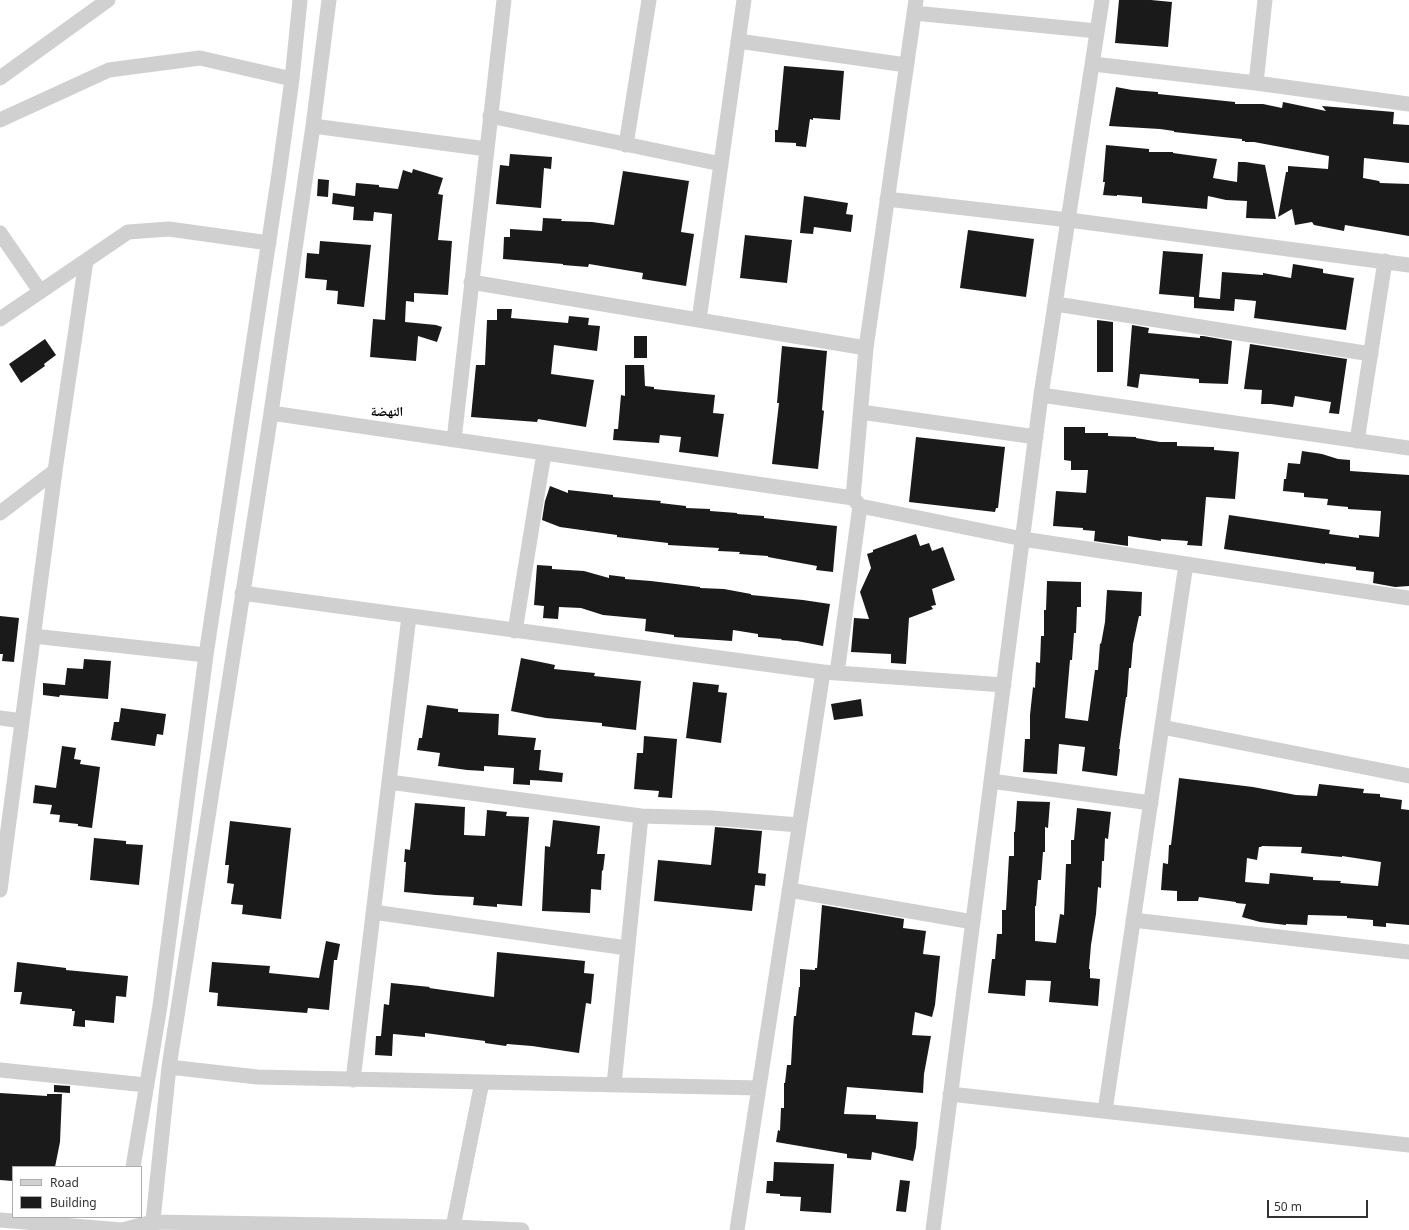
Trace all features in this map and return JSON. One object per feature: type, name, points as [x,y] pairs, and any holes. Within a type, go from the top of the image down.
[{"type":"street","points":[[0,78],[108,0]]},
{"type":"street","points":[[133,1166],[160,1006],[206,654],[269,243],[292,80],[300,0]]},
{"type":"street","points":[[153,1226],[169,1067],[271,412],[313,126],[329,0]]},
{"type":"street","points":[[626,145],[649,0]]},
{"type":"street","points":[[699,320],[744,0]]},
{"type":"street","points":[[933,1230],[1041,395],[1102,0]]},
{"type":"street","points":[[1256,83],[1265,0]]},
{"type":"street","points":[[454,440],[490,116],[507,3]]},
{"type":"street","points":[[737,1230],[799,825],[830,673],[857,502],[861,412],[866,348],[915,6],[1098,31]]},
{"type":"street","points":[[738,41],[906,65]]},
{"type":"street","points":[[0,120],[109,70],[200,58],[292,80]]},
{"type":"street","points":[[1093,64],[1256,83],[1409,104]]},
{"type":"street","points":[[490,116],[721,164]]},
{"type":"street","points":[[313,126],[487,149]]},
{"type":"street","points":[[887,199],[1069,220],[1409,264]]},
{"type":"street","points":[[0,319],[128,232],[169,229],[269,243]]},
{"type":"street","points":[[0,233],[40,291]]},
{"type":"street","points":[[0,890],[55,471],[86,261]]},
{"type":"street","points":[[1357,441],[1385,262]]},
{"type":"street","points":[[472,282],[866,348]]},
{"type":"street","points":[[1056,304],[1371,354]]},
{"type":"street","points":[[1041,395],[1409,448]]},
{"type":"street","points":[[271,412],[857,502],[1023,539],[1409,598]]},
{"type":"street","points":[[861,412],[1036,437]]},
{"type":"street","points":[[515,630],[544,453]]},
{"type":"street","points":[[0,513],[55,471]]},
{"type":"street","points":[[1104,1111],[1186,564]]},
{"type":"street","points":[[242,593],[830,673],[1004,685]]},
{"type":"street","points":[[353,1080],[409,616]]},
{"type":"street","points":[[33,636],[206,654]]},
{"type":"street","points":[[0,718],[22,721]]},
{"type":"street","points":[[1162,727],[1409,776]]},
{"type":"street","points":[[991,781],[1151,803]]},
{"type":"street","points":[[389,782],[641,816],[712,818],[799,825]]},
{"type":"street","points":[[614,1085],[641,816]]},
{"type":"street","points":[[789,890],[973,922]]},
{"type":"street","points":[[374,912],[627,948]]},
{"type":"street","points":[[1133,920],[1409,952]]},
{"type":"street","points":[[169,1067],[257,1077],[759,1088]]},
{"type":"street","points":[[0,1070],[146,1085]]},
{"type":"street","points":[[453,1227],[482,1082]]},
{"type":"street","points":[[950,1094],[1409,1145]]},
{"type":"street","points":[[122,1230],[124,1218]]},
{"type":"street","points":[[0,1220],[122,1230],[153,1226],[453,1227],[522,1230]]},
{"type":"building","points":[[1119,0],[1151,0],[1172,2],[1168,47],[1115,43]]},
{"type":"building","points":[[784,66],[844,71],[840,120],[810,119],[806,147],[796,146],[796,143],[775,142],[775,130],[778,130]]},
{"type":"building","points":[[1116,87],[1158,92],[1158,94],[1235,102],[1235,104],[1263,104],[1282,108],[1283,102],[1326,111],[1322,106],[1394,112],[1393,124],[1409,125],[1409,163],[1364,158],[1363,178],[1379,181],[1380,183],[1409,184],[1409,236],[1345,225],[1344,231],[1314,225],[1312,222],[1295,225],[1292,209],[1278,217],[1288,166],[1328,169],[1329,156],[1254,142],[1245,142],[1242,141],[1242,139],[1174,132],[1160,129],[1109,126]]},
{"type":"building","points":[[1106,145],[1149,149],[1149,152],[1173,152],[1217,159],[1213,178],[1237,182],[1238,162],[1265,165],[1276,219],[1246,218],[1247,201],[1226,200],[1208,196],[1207,209],[1142,203],[1142,197],[1103,195],[1105,182],[1103,182]]},
{"type":"building","points":[[510,154],[552,157],[551,169],[544,168],[541,208],[496,204],[500,165],[509,166]]},
{"type":"building","points":[[413,169],[443,178],[438,194],[443,195],[438,240],[452,241],[448,295],[414,293],[414,302],[406,301],[405,322],[442,327],[437,342],[418,336],[416,361],[370,357],[373,319],[385,320],[392,214],[374,212],[373,221],[353,220],[354,207],[332,204],[333,193],[355,196],[356,183],[379,185],[379,187],[398,189],[403,170],[412,173]]},
{"type":"building","points":[[623,171],[689,181],[681,232],[694,234],[686,286],[642,279],[643,273],[589,264],[588,267],[503,259],[504,237],[510,237],[510,229],[542,231],[543,218],[562,219],[561,221],[592,222],[614,225]]},
{"type":"building","points":[[318,179],[329,180],[328,197],[317,196]]},
{"type":"building","points":[[804,196],[848,203],[846,214],[853,215],[851,232],[814,227],[813,234],[800,233]]},
{"type":"building","points":[[968,230],[1034,239],[1026,297],[960,288]]},
{"type":"building","points":[[745,235],[792,240],[787,283],[740,278]]},
{"type":"building","points":[[320,241],[371,245],[364,307],[337,304],[338,291],[326,290],[327,280],[305,278],[307,253],[319,254]]},
{"type":"building","points":[[1163,251],[1203,254],[1199,297],[1220,299],[1222,272],[1263,275],[1263,273],[1291,278],[1293,264],[1323,269],[1323,273],[1354,278],[1346,330],[1254,318],[1256,301],[1235,299],[1234,311],[1194,308],[1194,297],[1159,294]]},
{"type":"building","points":[[497,309],[512,309],[511,318],[568,323],[569,316],[589,318],[588,325],[600,326],[597,351],[554,345],[551,374],[594,380],[586,427],[538,419],[537,422],[471,417],[476,365],[485,365],[487,320],[497,320]]},
{"type":"building","points":[[1097,320],[1113,322],[1113,372],[1097,372]]},
{"type":"building","points":[[1132,325],[1149,328],[1148,333],[1200,338],[1200,336],[1203,336],[1232,341],[1228,384],[1199,383],[1199,379],[1140,374],[1138,388],[1127,386]]},
{"type":"building","points":[[634,336],[647,336],[647,358],[634,358]]},
{"type":"building","points":[[45,339],[56,355],[44,364],[45,366],[21,383],[9,364]]},
{"type":"building","points":[[1250,344],[1347,359],[1339,414],[1329,413],[1331,402],[1295,396],[1293,407],[1261,404],[1262,390],[1244,389]]},
{"type":"building","points":[[782,346],[827,351],[822,410],[824,411],[818,469],[772,464],[779,403],[777,403]]},
{"type":"building","points":[[625,365],[644,365],[645,386],[654,387],[654,389],[715,395],[713,413],[724,414],[718,457],[679,452],[681,437],[660,435],[659,443],[613,440],[614,429],[618,429],[621,395],[625,396]]},
{"type":"building","points":[[1064,427],[1085,427],[1085,433],[1108,433],[1108,436],[1136,437],[1160,442],[1177,442],[1177,446],[1214,447],[1214,450],[1239,452],[1235,499],[1206,497],[1202,546],[1187,545],[1188,541],[1161,539],[1161,541],[1128,536],[1128,546],[1094,541],[1095,531],[1083,530],[1083,528],[1053,526],[1056,491],[1086,493],[1088,470],[1071,470],[1071,461],[1064,460]]},
{"type":"building","points":[[916,437],[1005,447],[998,508],[996,508],[995,512],[909,502]]},
{"type":"building","points":[[1302,451],[1322,454],[1338,459],[1350,460],[1350,471],[1409,475],[1409,586],[1395,587],[1373,583],[1374,572],[1356,570],[1356,567],[1325,564],[1224,549],[1229,515],[1330,530],[1329,534],[1359,538],[1359,535],[1379,537],[1381,511],[1348,509],[1348,507],[1327,505],[1328,499],[1304,497],[1304,493],[1283,491],[1288,463],[1300,464]]},
{"type":"building","points":[[550,486],[568,493],[568,490],[613,495],[613,497],[661,501],[660,503],[686,506],[686,508],[710,509],[710,511],[764,516],[764,518],[837,526],[833,572],[816,570],[817,566],[768,556],[718,551],[719,548],[668,545],[668,543],[617,537],[617,535],[560,527],[542,520],[545,501]]},
{"type":"building","points":[[916,534],[920,546],[929,543],[932,551],[943,547],[955,580],[932,589],[936,605],[931,606],[933,609],[909,618],[906,664],[891,663],[891,654],[851,652],[854,618],[869,619],[860,592],[871,568],[867,554],[873,552],[873,550]]},
{"type":"building","points":[[537,565],[552,566],[552,569],[584,571],[609,578],[609,575],[625,577],[625,579],[700,588],[724,589],[751,595],[830,604],[823,646],[797,641],[758,637],[758,634],[733,630],[732,641],[674,637],[674,635],[645,631],[646,619],[603,615],[581,608],[559,607],[558,619],[543,618],[544,606],[534,605]]},
{"type":"building","points":[[1047,581],[1081,582],[1081,607],[1077,607],[1076,633],[1074,633],[1072,660],[1070,660],[1065,718],[1088,721],[1095,670],[1098,670],[1100,643],[1101,644],[1105,622],[1107,590],[1142,592],[1141,616],[1139,616],[1133,644],[1131,668],[1129,668],[1127,697],[1119,749],[1117,776],[1082,771],[1085,747],[1059,744],[1057,774],[1023,772],[1025,739],[1030,739],[1030,715],[1033,687],[1035,688],[1036,662],[1040,663],[1041,636],[1044,636],[1044,610],[1046,610]]},
{"type":"building","points":[[0,616],[19,618],[14,662],[2,661],[3,654],[0,654]]},
{"type":"building","points":[[521,658],[555,665],[554,669],[595,673],[594,676],[641,681],[636,730],[602,726],[602,723],[546,718],[511,711]]},
{"type":"building","points":[[84,659],[111,661],[108,699],[43,695],[43,683],[65,685],[67,668],[83,669]]},
{"type":"building","points":[[693,682],[719,685],[718,692],[727,693],[721,743],[686,738]]},
{"type":"building","points":[[861,699],[863,716],[834,720],[831,704]]},
{"type":"building","points":[[427,705],[458,709],[458,712],[499,714],[498,735],[536,738],[534,750],[541,750],[539,770],[563,773],[562,782],[530,780],[530,785],[513,784],[514,768],[484,766],[484,771],[438,766],[440,753],[417,750],[419,738],[422,738]]},
{"type":"building","points":[[121,708],[166,714],[163,735],[157,734],[155,746],[111,740],[114,722],[119,722]]},
{"type":"building","points":[[644,736],[677,739],[672,798],[658,797],[659,791],[634,789],[637,753],[643,753]]},
{"type":"building","points":[[62,746],[76,748],[74,759],[81,760],[80,764],[100,767],[92,828],[78,826],[78,824],[59,822],[60,815],[50,814],[52,805],[33,803],[35,785],[56,788]]},
{"type":"building","points":[[1179,778],[1253,787],[1296,795],[1317,796],[1319,784],[1364,789],[1363,793],[1380,794],[1380,797],[1402,800],[1401,809],[1409,810],[1409,925],[1386,923],[1386,927],[1373,926],[1373,920],[1347,918],[1347,916],[1308,915],[1307,925],[1286,925],[1260,922],[1242,917],[1246,904],[1199,897],[1198,901],[1177,901],[1177,891],[1161,890],[1163,863],[1168,864],[1169,845],[1171,845]],"holes":[[[1259,847],[1302,847],[1301,853],[1342,856],[1381,862],[1378,886],[1340,883],[1341,881],[1313,880],[1313,877],[1270,873],[1269,884],[1245,882],[1247,858],[1257,860]]]},
{"type":"building","points":[[1017,801],[1050,802],[1048,828],[1045,827],[1045,852],[1043,852],[1041,880],[1038,880],[1035,906],[1035,941],[1056,943],[1060,914],[1064,915],[1066,864],[1071,864],[1071,840],[1074,840],[1077,808],[1111,812],[1108,839],[1105,838],[1101,888],[1098,887],[1089,969],[1090,978],[1100,979],[1098,1006],[1049,1002],[1051,981],[1026,980],[1025,996],[988,993],[992,959],[995,959],[997,934],[1002,934],[1002,910],[1006,910],[1009,856],[1014,856],[1014,832]]},
{"type":"building","points":[[415,803],[465,807],[464,835],[485,836],[487,810],[507,812],[506,816],[529,817],[522,906],[497,904],[497,907],[473,905],[474,897],[404,892],[406,862],[404,862],[405,849],[410,850]]},
{"type":"building","points":[[553,820],[600,826],[597,854],[605,854],[603,871],[602,870],[601,890],[591,889],[590,913],[542,911],[545,846],[550,847]]},
{"type":"building","points":[[230,821],[291,828],[281,919],[242,914],[243,905],[231,904],[234,884],[227,883],[229,865],[225,865]]},
{"type":"building","points":[[715,827],[762,831],[758,873],[766,874],[765,886],[755,885],[752,911],[654,901],[658,860],[711,865]]},
{"type":"building","points":[[94,838],[126,841],[126,844],[143,845],[139,885],[90,880]]},
{"type":"building","points":[[822,905],[904,919],[903,928],[926,931],[923,954],[940,956],[935,1005],[932,1017],[915,1012],[912,1035],[931,1036],[924,1074],[923,1093],[847,1087],[844,1114],[876,1115],[876,1119],[918,1122],[913,1161],[872,1152],[871,1160],[847,1158],[847,1154],[776,1142],[778,1130],[780,1131],[781,1108],[784,1108],[784,1083],[787,1065],[791,1065],[794,1016],[796,1016],[800,987],[800,969],[815,970],[815,968],[817,968]]},
{"type":"building","points":[[326,941],[340,944],[337,960],[334,960],[329,1010],[308,1008],[307,1013],[217,1006],[218,993],[209,992],[212,962],[270,966],[269,973],[319,978]]},
{"type":"building","points":[[497,952],[585,961],[584,973],[594,974],[591,1004],[586,1003],[579,1053],[532,1046],[507,1044],[506,1046],[485,1043],[485,1041],[425,1033],[425,1037],[393,1034],[392,1056],[375,1055],[376,1036],[381,1036],[384,1004],[389,1005],[391,983],[430,987],[429,988],[494,997]]},
{"type":"building","points":[[17,962],[66,968],[66,970],[128,976],[126,997],[116,996],[114,1023],[85,1020],[85,1027],[73,1026],[75,1011],[72,1011],[72,1009],[20,1004],[22,992],[14,992]]},
{"type":"building","points":[[54,1085],[70,1086],[70,1093],[54,1092]]},
{"type":"building","points":[[0,1093],[47,1096],[47,1094],[62,1094],[60,1142],[55,1166],[12,1166],[12,1181],[0,1180]]},
{"type":"building","points":[[774,1162],[834,1164],[831,1213],[800,1211],[801,1197],[780,1196],[780,1194],[766,1193],[767,1181],[773,1181]]},
{"type":"building","points":[[900,1180],[910,1181],[906,1212],[896,1211]]},
{"type":"district","name":"النهضة","points":[[387,412]]}]
